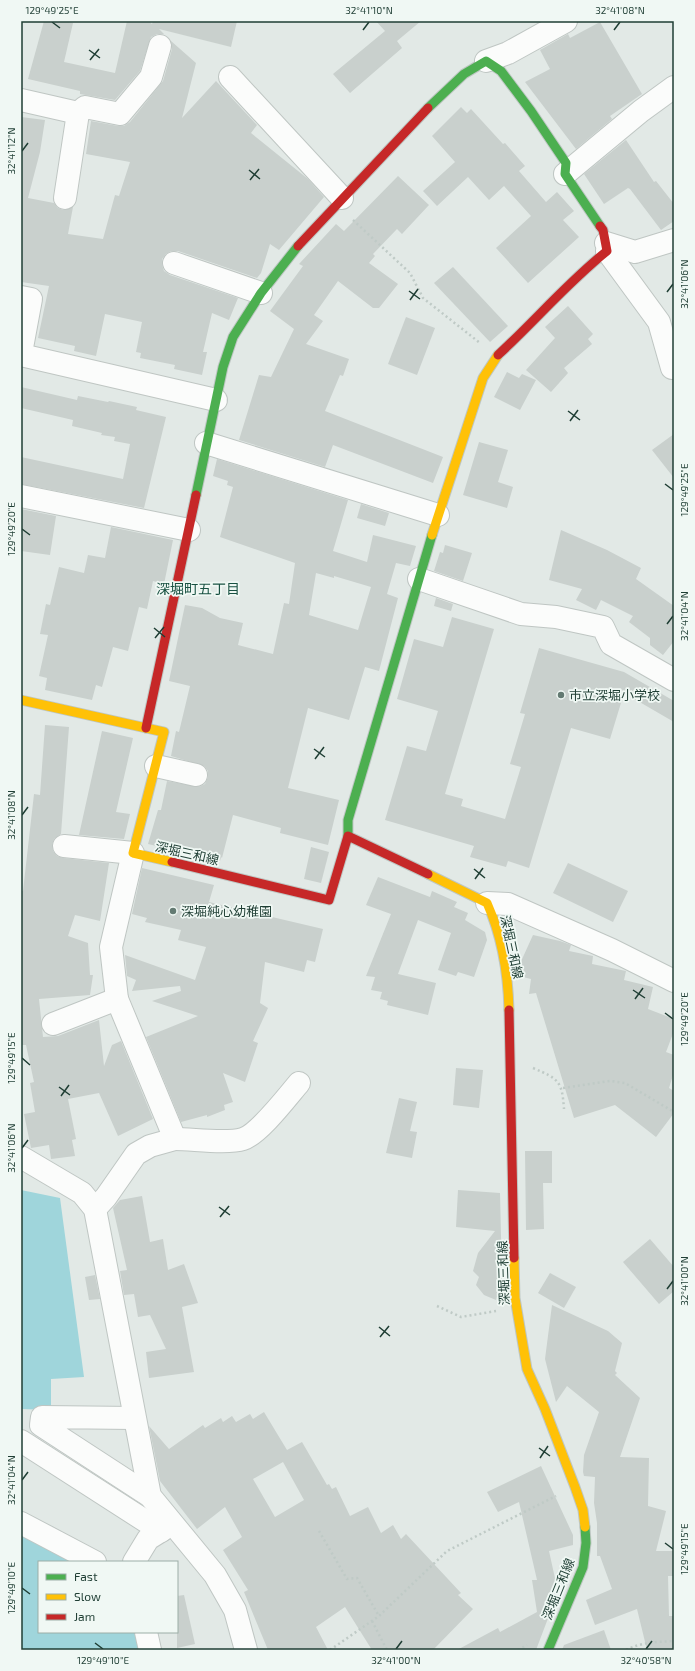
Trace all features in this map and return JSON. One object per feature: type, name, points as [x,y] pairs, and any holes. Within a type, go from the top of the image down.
[{"type":"street","points":[[146,728],[223,367],[233,337],[261,293],[296,249],[413,123],[464,74],[486,61],[508,53],[566,21]]},
{"type":"street","points":[[65,198],[78,114],[85,108],[120,114],[151,77],[160,46]]},
{"type":"street","points":[[486,61],[501,71],[531,111],[566,163],[565,174],[603,230],[606,247],[659,322],[672,368]]},
{"type":"street","points":[[230,77],[339,201]]},
{"type":"street","points":[[565,174],[641,111],[674,87]]},
{"type":"street","points":[[24,101],[78,114]]},
{"type":"street","points":[[606,247],[635,252],[674,240]]},
{"type":"street","points":[[348,836],[348,820],[419,579],[438,515],[483,378],[496,356],[525,330],[606,247]]},
{"type":"street","points":[[174,263],[261,293]]},
{"type":"street","points":[[21,297],[31,299],[21,354],[216,400]]},
{"type":"street","points":[[206,444],[438,515]]},
{"type":"street","points":[[21,496],[189,530]]},
{"type":"street","points":[[419,579],[521,614],[556,617],[603,628],[611,644],[674,680]]},
{"type":"street","name":"深堀三和線","points":[[21,700],[164,732],[133,853],[329,900],[348,836],[487,902],[498,932],[506,966],[509,1001],[516,1307],[527,1369],[545,1409],[575,1487],[585,1524],[585,1554],[583,1567],[548,1650]]},
{"type":"street","points":[[156,766],[196,775]]},
{"type":"street","points":[[64,846],[133,853],[111,947],[117,999],[175,1139]]},
{"type":"street","points":[[487,902],[508,904],[612,950],[674,981]]},
{"type":"street","points":[[53,1024],[117,999]]},
{"type":"street","points":[[95,1209],[106,1197],[136,1154],[150,1146],[175,1139],[220,1141],[243,1139],[258,1129],[299,1083]]},
{"type":"street","points":[[21,1157],[82,1193],[95,1209],[150,1496],[167,1527]]},
{"type":"street","points":[[134,1418],[42,1417],[41,1425],[150,1496]]},
{"type":"street","points":[[21,1441],[167,1527],[215,1575],[235,1610],[246,1650]]},
{"type":"street","points":[[21,1523],[93,1561]]},
{"type":"street","points":[[135,1561],[148,1539],[167,1527]]},
{"type":"street","points":[[146,1633],[150,1650]]},
{"type":"path","points":[[339,201],[410,273],[423,298],[496,356]]},
{"type":"path","points":[[511,1065],[532,1067],[544,1072],[554,1079],[563,1088],[564,1109]]},
{"type":"path","points":[[563,1088],[610,1081],[625,1083],[674,1112]]},
{"type":"path","points":[[437,1306],[461,1317],[516,1307]]},
{"type":"path","points":[[330,1650],[379,1616],[447,1551],[575,1487]]},
{"type":"path","points":[[319,1530],[347,1579],[357,1578],[379,1616]]},
{"type":"path","points":[[372,1621],[387,1650]]},
{"type":"path","points":[[626,1650],[637,1644],[674,1641]]},
{"type":"water","points":[[21,1190],[60,1198],[84,1377],[51,1379],[51,1410],[21,1409]]},
{"type":"water","points":[[21,1532],[76,1561],[38,1561],[38,1633],[136,1633],[140,1650],[21,1650]]},
{"type":"building","points":[[44,21],[63,21],[73,23],[64,62],[115,73],[127,21],[149,21],[152,24],[153,21],[237,21],[231,47],[159,29],[164,34],[157,34],[151,37],[140,71],[115,100],[80,94],[80,91],[28,79]]},
{"type":"building","points":[[376,21],[421,21],[397,41],[402,48],[350,93],[333,74],[385,31]]},
{"type":"building","points":[[600,22],[642,94],[610,116],[612,119],[576,149],[525,82],[550,69],[540,50],[568,34],[570,38]]},
{"type":"building","points":[[171,41],[196,63],[182,118],[216,81],[257,125],[251,133],[308,179],[324,197],[279,250],[270,244],[261,273],[257,278],[178,251],[171,251],[162,259],[164,271],[170,275],[238,298],[229,320],[212,313],[203,352],[207,352],[202,375],[174,369],[175,365],[140,358],[141,353],[136,352],[142,322],[105,314],[96,356],[74,351],[75,346],[38,338],[49,286],[21,282],[21,117],[45,120],[40,152],[28,198],[54,203],[58,208],[63,210],[73,207],[68,234],[103,239],[115,195],[119,196],[130,162],[86,154],[91,121],[118,126],[124,126],[130,122],[163,81],[172,49]]},
{"type":"building","points":[[461,107],[467,113],[471,109],[503,144],[505,143],[525,166],[519,171],[546,202],[557,192],[574,211],[563,220],[579,237],[528,283],[496,248],[531,216],[504,186],[489,200],[468,177],[437,206],[423,191],[455,162],[432,136]]},
{"type":"building","points":[[626,140],[654,182],[656,181],[674,204],[674,221],[661,230],[630,189],[628,188],[604,204],[584,174]]},
{"type":"building","points":[[398,176],[429,205],[402,234],[397,229],[373,254],[375,256],[369,263],[398,284],[379,308],[373,308],[338,281],[314,315],[323,321],[306,344],[349,359],[343,376],[340,375],[325,411],[443,457],[433,483],[333,445],[325,467],[239,440],[259,375],[271,377],[294,329],[270,311],[303,266],[299,264],[336,224],[344,231]]},
{"type":"building","points":[[453,267],[508,326],[490,342],[434,283]]},
{"type":"building","points":[[568,306],[593,334],[588,339],[592,344],[564,368],[568,373],[551,392],[526,370],[555,338],[545,327]]},
{"type":"building","points":[[406,317],[435,328],[417,375],[388,364]]},
{"type":"building","points":[[507,372],[519,378],[522,374],[536,380],[520,410],[494,397]]},
{"type":"building","points":[[21,387],[77,400],[78,396],[109,401],[137,407],[136,410],[166,417],[144,508],[21,484],[21,457],[123,479],[130,444],[114,441],[115,437],[101,435],[102,433],[72,426],[73,420],[21,408]]},
{"type":"building","points":[[674,434],[674,478],[652,450]]},
{"type":"building","points":[[479,442],[508,450],[498,482],[513,487],[507,508],[463,495]]},
{"type":"building","points":[[217,459],[348,500],[333,551],[367,562],[373,535],[416,546],[410,566],[396,563],[387,594],[398,598],[379,671],[365,667],[349,720],[308,708],[288,788],[339,800],[328,845],[280,833],[281,828],[233,815],[220,861],[148,844],[158,810],[161,810],[167,781],[199,787],[205,784],[208,777],[208,771],[204,766],[171,756],[176,731],[179,732],[190,686],[169,681],[185,605],[202,608],[220,618],[243,623],[238,645],[273,654],[284,603],[289,604],[295,563],[220,537],[233,487],[227,485],[228,481],[213,476]],"holes":[[[316,573],[334,578],[334,576],[371,587],[358,630],[309,615]]]},
{"type":"building","points":[[361,504],[389,513],[385,526],[357,518]]},
{"type":"building","points":[[21,509],[56,516],[50,555],[21,551]]},
{"type":"building","points":[[111,527],[173,540],[164,584],[153,581],[147,609],[139,607],[128,651],[113,647],[102,687],[96,685],[92,700],[45,690],[47,678],[39,676],[48,635],[40,634],[46,604],[50,605],[59,567],[84,573],[88,555],[105,558]]},
{"type":"building","points":[[561,530],[607,550],[641,568],[636,579],[674,606],[674,641],[663,655],[650,645],[650,638],[629,622],[633,616],[601,600],[596,610],[576,600],[582,589],[549,580]]},
{"type":"building","points":[[445,545],[472,553],[463,581],[434,571],[440,552],[443,553]]},
{"type":"building","points":[[436,598],[453,604],[451,611],[434,606]]},
{"type":"building","points":[[452,617],[494,629],[445,794],[463,799],[461,806],[505,819],[521,767],[510,764],[525,714],[520,713],[539,648],[624,672],[674,701],[674,722],[624,693],[610,739],[571,728],[529,868],[508,861],[506,867],[470,857],[474,846],[385,820],[407,746],[426,751],[438,711],[397,699],[414,639],[443,647]]},
{"type":"building","points":[[45,725],[69,727],[61,834],[54,839],[52,845],[53,851],[57,856],[63,858],[109,863],[100,921],[75,915],[68,936],[88,943],[90,975],[93,975],[90,995],[39,999],[43,1037],[58,1036],[99,1020],[104,1066],[112,1045],[121,1041],[153,1119],[118,1136],[99,1093],[68,1099],[76,1139],[72,1140],[75,1156],[51,1159],[49,1145],[31,1148],[24,1114],[35,1112],[30,1083],[34,1082],[26,1045],[21,1045],[21,891],[23,891],[34,794],[40,795]]},
{"type":"building","points":[[102,731],[133,738],[116,812],[130,814],[124,839],[79,835]]},
{"type":"building","points":[[311,847],[329,852],[321,883],[304,879]]},
{"type":"building","points":[[568,863],[628,891],[613,922],[553,893]]},
{"type":"building","points":[[142,868],[214,885],[209,902],[323,929],[315,962],[307,960],[304,972],[265,962],[260,1003],[268,1008],[253,1041],[258,1043],[245,1082],[223,1073],[233,1102],[224,1105],[225,1110],[207,1117],[207,1115],[181,1122],[146,1037],[198,1016],[152,1001],[181,991],[180,986],[132,991],[136,980],[127,976],[125,955],[195,980],[206,947],[178,940],[181,930],[145,922],[147,918],[132,914]]},
{"type":"building","points":[[378,877],[430,897],[432,891],[457,902],[454,907],[468,913],[465,920],[485,932],[487,940],[474,977],[458,972],[456,976],[438,970],[451,933],[418,920],[398,974],[436,983],[428,1015],[387,1005],[388,1001],[380,999],[382,992],[371,990],[375,977],[366,976],[391,914],[366,905]]},
{"type":"building","points":[[533,935],[571,945],[569,951],[593,956],[592,964],[626,971],[624,980],[653,987],[648,1009],[674,1019],[674,1031],[666,1052],[674,1055],[674,1072],[669,1088],[674,1091],[674,1113],[656,1137],[615,1105],[574,1118],[536,993],[529,994],[531,979],[519,976],[518,968]]},
{"type":"building","points":[[456,1068],[483,1070],[479,1108],[453,1105]]},
{"type":"building","points":[[399,1098],[417,1102],[410,1131],[417,1132],[412,1158],[386,1153]]},
{"type":"building","points":[[525,1151],[552,1151],[552,1183],[543,1183],[544,1229],[526,1230]]},
{"type":"building","points":[[458,1190],[500,1193],[502,1279],[496,1300],[484,1295],[476,1285],[479,1277],[473,1271],[478,1253],[495,1231],[456,1227]]},
{"type":"building","points":[[142,1196],[150,1242],[163,1239],[168,1270],[184,1264],[198,1303],[182,1307],[194,1372],[149,1378],[146,1352],[166,1349],[150,1315],[138,1317],[134,1294],[124,1295],[120,1271],[127,1270],[113,1208],[120,1200]]},
{"type":"building","points":[[650,1239],[674,1267],[674,1291],[659,1304],[623,1262]]},
{"type":"building","points":[[550,1273],[576,1287],[564,1308],[538,1293]]},
{"type":"building","points":[[95,1275],[100,1299],[89,1300],[85,1277]]},
{"type":"building","points":[[552,1305],[608,1331],[622,1343],[615,1371],[617,1373],[615,1375],[640,1398],[620,1457],[649,1458],[648,1506],[666,1511],[656,1551],[674,1551],[674,1576],[668,1576],[669,1616],[674,1616],[674,1650],[647,1650],[637,1609],[595,1625],[586,1600],[612,1589],[600,1556],[597,1556],[597,1523],[594,1503],[595,1477],[584,1476],[583,1472],[584,1455],[599,1412],[567,1386],[556,1402],[545,1359]]},
{"type":"building","points":[[264,1412],[287,1450],[302,1442],[327,1485],[329,1484],[332,1489],[336,1487],[350,1516],[368,1507],[381,1533],[393,1525],[401,1539],[406,1534],[461,1593],[458,1595],[473,1609],[433,1650],[372,1650],[345,1607],[316,1627],[328,1650],[268,1650],[244,1592],[248,1590],[223,1550],[242,1537],[225,1507],[197,1529],[160,1481],[149,1426],[169,1449],[203,1425],[205,1428],[221,1418],[223,1422],[232,1416],[236,1422],[250,1414],[253,1419]],"holes":[[[283,1462],[304,1500],[275,1517],[253,1479]]]},
{"type":"building","points":[[541,1466],[573,1535],[573,1545],[549,1551],[558,1592],[536,1650],[457,1650],[498,1628],[500,1632],[537,1612],[532,1580],[537,1580],[519,1502],[498,1512],[487,1492]]},
{"type":"building","points":[[184,1595],[195,1644],[177,1648],[178,1633],[178,1596]]},
{"type":"building","points":[[604,1630],[611,1650],[562,1650],[564,1645]]},
{"type":"traffic: fast","points":[[428,108],[464,74],[486,61],[501,71],[531,111],[566,163],[565,174],[600,226]]},
{"type":"traffic: fast","points":[[196,495],[223,367],[233,337],[261,293],[298,246]]},
{"type":"traffic: fast","points":[[348,836],[348,820],[432,535]]},
{"type":"traffic: fast","points":[[548,1650],[583,1567],[586,1543],[585,1527]]},
{"type":"traffic: slow","points":[[432,535],[483,378],[498,355]]},
{"type":"traffic: slow","points":[[21,700],[164,732],[133,853],[172,862]]},
{"type":"traffic: slow","points":[[428,874],[487,903],[497,928],[506,969],[509,1010]]},
{"type":"traffic: slow","points":[[514,1258],[515,1298],[527,1369],[545,1409],[575,1487],[583,1510],[585,1527]]},
{"type":"traffic: jam","points":[[298,246],[428,108]]},
{"type":"traffic: jam","points":[[498,355],[565,289],[607,251],[603,230],[600,226]]},
{"type":"traffic: jam","points":[[146,728],[196,495]]},
{"type":"traffic: jam","points":[[172,862],[329,900],[348,836],[428,874]]},
{"type":"traffic: jam","points":[[509,1010],[514,1258]]},
{"type":"place","name":"市立深堀小学校","points":[[561,695]]},
{"type":"place","name":"深堀純心幼稚園","points":[[173,911]]},
{"type":"district","name":"深堀町五丁目","points":[[198,588]]}]
